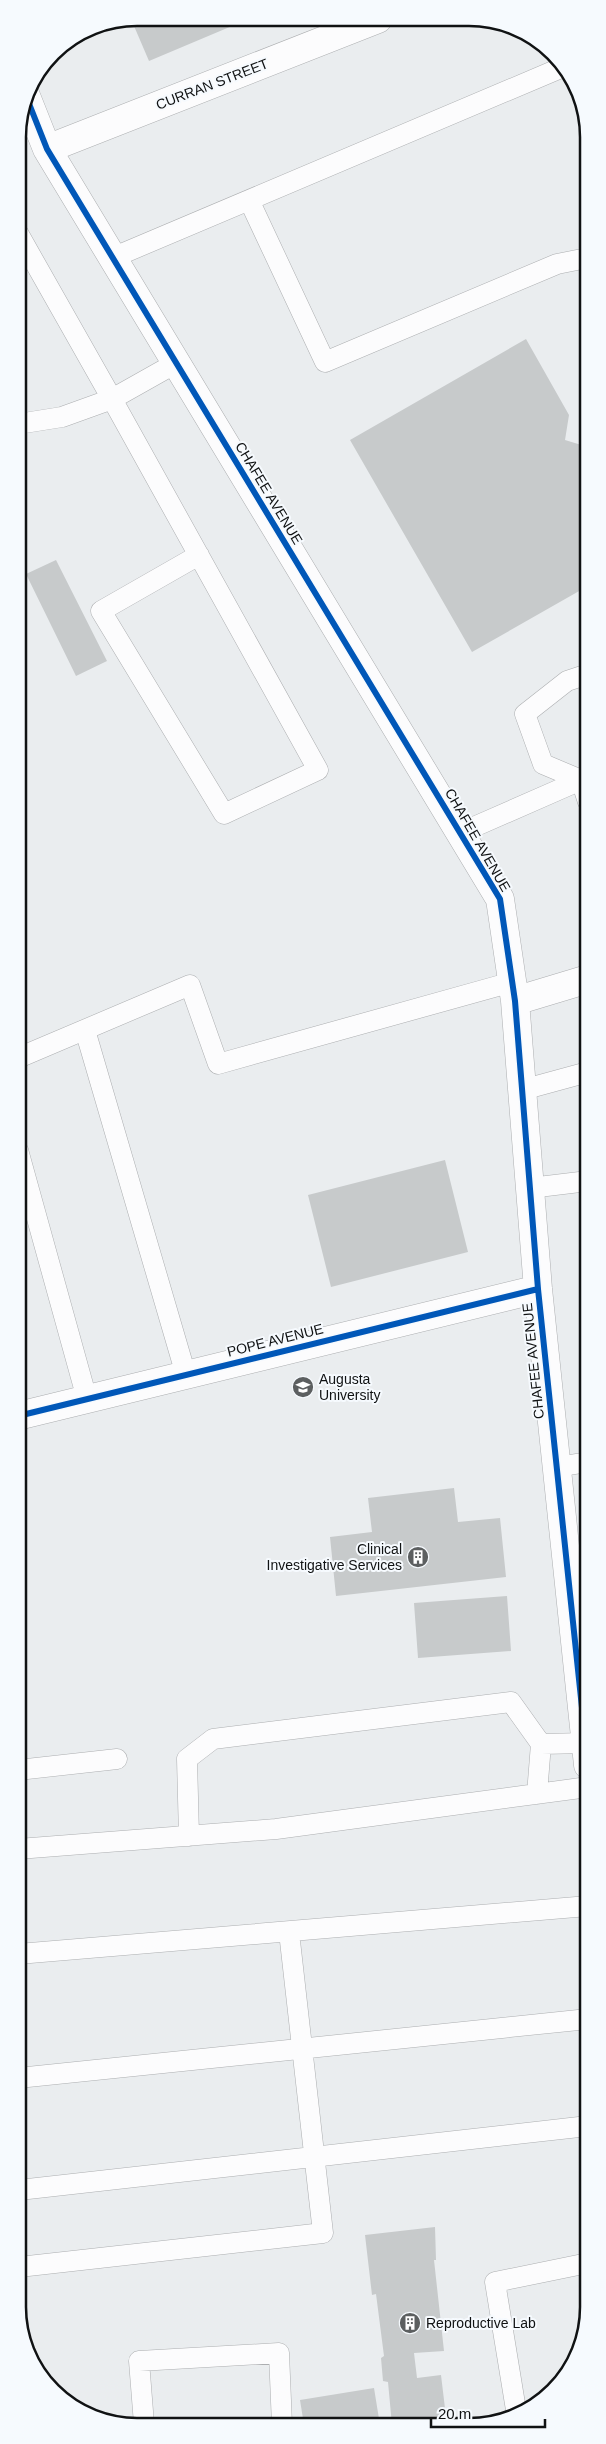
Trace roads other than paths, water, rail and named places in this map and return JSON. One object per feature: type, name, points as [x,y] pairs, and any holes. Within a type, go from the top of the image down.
[{"type":"street","name":"CURRAN STREET","points":[[47,149],[360,26]]},
{"type":"street","name":"CHAFEE AVENUE","points":[[30,107],[47,149],[500,899],[513,992],[538,1289],[580,1689]]},
{"type":"street","points":[[513,992],[580,980]]},
{"type":"street","name":"POPE AVENUE","points":[[26,1414],[538,1289]]},
{"type":"lane","points":[[112,258],[557,70]]},
{"type":"lane","points":[[249,200],[325,362],[557,264],[580,260]]},
{"type":"lane","points":[[26,260],[112,399],[199,555],[318,770],[224,814],[101,611],[199,555]]},
{"type":"lane","points":[[26,423],[62,417],[112,399],[176,363]]},
{"type":"lane","points":[[580,677],[567,681],[525,714],[543,764],[580,780]]},
{"type":"lane","points":[[460,833],[580,780]]},
{"type":"lane","points":[[26,1055],[190,985],[218,1064],[513,992]]},
{"type":"lane","points":[[85,1030],[186,1375]]},
{"type":"lane","points":[[522,1090],[580,1074]]},
{"type":"lane","points":[[26,1179],[87,1399]]},
{"type":"lane","points":[[530,1188],[580,1182]]},
{"type":"lane","points":[[556,1467],[580,1463]]},
{"type":"lane","points":[[188,1836],[187,1759],[213,1739],[510,1702],[541,1744],[537,1794]]},
{"type":"lane","points":[[541,1744],[580,1752]]},
{"type":"lane","points":[[26,1769],[117,1759]]},
{"type":"lane","points":[[26,1848],[276,1830],[580,1788]]},
{"type":"lane","points":[[26,1953],[580,1907]]},
{"type":"lane","points":[[26,2266],[323,2233],[290,1932]]},
{"type":"lane","points":[[26,2077],[580,2020]]},
{"type":"lane","points":[[26,2189],[580,2127]]},
{"type":"lane","points":[[516,2407],[495,2282],[580,2265]]},
{"type":"lane","points":[[144,2418],[139,2361],[279,2353],[282,2418]]},
{"type":"place","name":"Augusta University","points":[[303,1387]]},
{"type":"place","name":"Clinical Investigative Services","points":[[418,1557]]},
{"type":"place","name":"Reproductive Lab","points":[[410,2323]]}]
